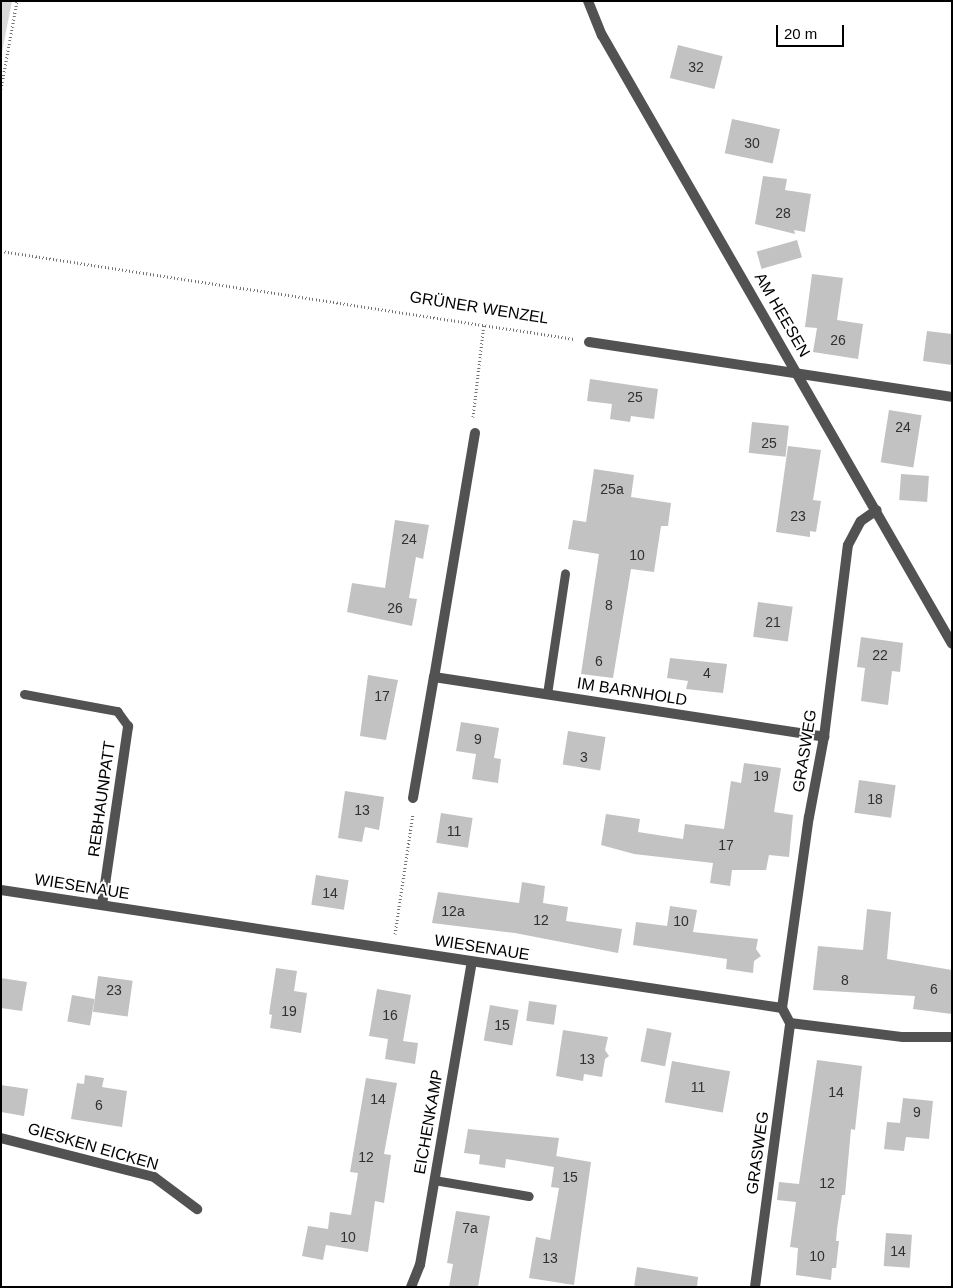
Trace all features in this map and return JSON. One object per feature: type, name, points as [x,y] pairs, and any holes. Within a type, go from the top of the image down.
[{"type":"street","name":"AM HEESEN","points":[[588,1],[602,35],[799,374],[952,644]]},
{"type":"street","points":[[589,342],[952,397]]},
{"type":"street","points":[[413,798],[475,433]]},
{"type":"street","name":"GRASWEG","points":[[782,1008],[809,816],[824,737],[848,545],[862,521],[877,510]]},
{"type":"street","name":"IM BARNHOLD","points":[[434,677],[824,737]]},
{"type":"street","name":"REBHAUNPATT","points":[[102,905],[128,726]]},
{"type":"street","name":"WIESENAUE","points":[[1,890],[782,1008]]},
{"type":"street","name":"EICHENKAMP","points":[[411,1287],[420,1265],[472,962]]},
{"type":"street","points":[[782,1008],[790,1023],[903,1037],[952,1037]]},
{"type":"street","name":"GRASWEG","points":[[755,1287],[790,1023]]},
{"type":"street","name":"GIESKEN EICKEN","points":[[1,1138],[154,1177],[197,1209]]},
{"type":"lane","points":[[547,694],[565,573]]},
{"type":"lane","points":[[24,694],[117,711],[128,726]]},
{"type":"lane","points":[[434,1180],[529,1196]]},
{"type":"path","points":[[1,89],[17,1]]},
{"type":"path","name":"GRÜNER WENZEL","points":[[1,251],[484,324],[589,342]]},
{"type":"path","points":[[475,433],[472,408],[484,324]]},
{"type":"path","points":[[393,949],[414,810],[413,798]]},
{"type":"shaded area","points":[[1,1],[12,1],[1,57]]},
{"type":"building","points":[[678,45],[723,56],[714,89],[670,78]]},
{"type":"building","points":[[732,119],[780,129],[773,163],[725,153]]},
{"type":"building","points":[[763,176],[787,179],[785,190],[811,194],[805,232],[794,230],[795,234],[755,224]]},
{"type":"building","points":[[797,240],[802,257],[762,269],[757,252]]},
{"type":"building","points":[[812,274],[843,278],[837,320],[863,324],[858,359],[813,352],[817,328],[805,327]]},
{"type":"building","points":[[927,331],[952,334],[952,365],[923,361]]},
{"type":"building","points":[[590,379],[658,389],[654,419],[631,416],[630,422],[610,419],[612,404],[587,401]]},
{"type":"building","points":[[889,410],[922,415],[913,468],[881,462]]},
{"type":"building","points":[[752,422],[789,426],[786,457],[749,453]]},
{"type":"building","points":[[788,446],[821,450],[813,500],[821,501],[816,532],[810,531],[810,537],[776,532]]},
{"type":"building","points":[[594,469],[634,475],[631,497],[671,503],[668,526],[661,526],[654,572],[631,569],[613,678],[581,674],[599,554],[568,549],[573,520],[586,522]]},
{"type":"building","points":[[901,474],[929,476],[927,502],[899,500]]},
{"type":"building","points":[[395,520],[429,525],[423,559],[416,557],[409,598],[417,599],[412,626],[347,612],[352,583],[385,588]]},
{"type":"building","points":[[758,602],[793,607],[788,642],[753,637]]},
{"type":"building","points":[[861,637],[903,643],[900,672],[892,671],[888,705],[861,701],[865,668],[857,667]]},
{"type":"building","points":[[670,658],[727,664],[723,693],[686,689],[688,681],[667,678]]},
{"type":"building","points":[[368,675],[398,680],[386,740],[360,736]]},
{"type":"building","points":[[461,722],[499,728],[494,758],[501,759],[498,783],[472,779],[476,754],[456,751]]},
{"type":"building","points":[[568,731],[606,737],[600,771],[563,765]]},
{"type":"building","points":[[744,763],[781,768],[774,812],[793,815],[789,857],[769,855],[766,870],[732,870],[730,886],[710,883],[713,863],[634,854],[601,845],[606,814],[640,819],[638,832],[683,839],[685,824],[724,829],[731,781],[741,783]]},
{"type":"building","points":[[859,780],[896,785],[891,818],[854,813]]},
{"type":"building","points":[[345,791],[384,797],[379,830],[365,827],[362,842],[338,838]]},
{"type":"building","points":[[441,813],[473,818],[468,848],[436,843]]},
{"type":"building","points":[[316,875],[349,880],[344,910],[311,905]]},
{"type":"building","points":[[522,882],[545,886],[543,903],[568,907],[566,921],[622,929],[618,953],[515,933],[432,923],[438,892],[519,903]]},
{"type":"building","points":[[670,906],[697,910],[693,932],[758,939],[756,949],[761,956],[754,961],[753,973],[726,969],[727,959],[633,945],[636,922],[667,926]]},
{"type":"building","points":[[867,909],[891,912],[887,959],[952,970],[952,1014],[913,1009],[915,996],[813,990],[818,946],[863,950]]},
{"type":"building","points":[[276,968],[297,971],[294,991],[307,993],[301,1033],[270,1028],[272,1015],[269,1014]]},
{"type":"building","points":[[98,976],[133,981],[128,1017],[93,1012]]},
{"type":"building","points":[[1,978],[27,982],[22,1011],[1,1008]]},
{"type":"building","points":[[377,989],[411,995],[403,1041],[418,1043],[415,1064],[385,1059],[388,1039],[369,1036]]},
{"type":"building","points":[[72,995],[95,999],[90,1026],[67,1022]]},
{"type":"building","points":[[529,1001],[557,1005],[554,1025],[526,1021]]},
{"type":"building","points":[[490,1005],[519,1010],[512,1045],[484,1040]]},
{"type":"building","points":[[647,1028],[672,1033],[665,1066],[641,1061]]},
{"type":"building","points":[[563,1030],[608,1037],[605,1050],[609,1056],[605,1059],[602,1077],[584,1074],[583,1081],[556,1076]]},
{"type":"building","points":[[817,1060],[862,1066],[855,1130],[851,1129],[845,1195],[842,1195],[837,1229],[836,1241],[839,1241],[836,1268],[832,1268],[831,1280],[796,1275],[798,1248],[790,1247],[796,1202],[777,1200],[779,1182],[799,1184]]},
{"type":"building","points":[[672,1061],[730,1071],[723,1113],[665,1102]]},
{"type":"building","points":[[85,1075],[104,1078],[102,1087],[127,1091],[122,1127],[71,1119],[77,1083],[84,1084]]},
{"type":"building","points":[[366,1078],[397,1083],[384,1154],[391,1155],[384,1203],[375,1201],[368,1252],[326,1245],[323,1260],[302,1256],[308,1226],[328,1229],[330,1212],[351,1215],[358,1173],[350,1172]]},
{"type":"building","points":[[1,1085],[28,1089],[24,1116],[1,1112]]},
{"type":"building","points":[[903,1098],[933,1101],[929,1139],[906,1137],[904,1151],[884,1149],[887,1122],[900,1123]]},
{"type":"building","points":[[468,1129],[559,1138],[556,1156],[591,1162],[574,1285],[529,1278],[536,1237],[550,1240],[559,1188],[551,1187],[554,1167],[506,1159],[505,1168],[479,1164],[480,1155],[464,1153]]},
{"type":"building","points":[[456,1211],[490,1216],[478,1287],[449,1287],[453,1264],[447,1263]]},
{"type":"building","points":[[886,1233],[912,1235],[910,1268],[884,1266]]},
{"type":"building","points":[[637,1267],[698,1277],[697,1287],[634,1287]]}]
